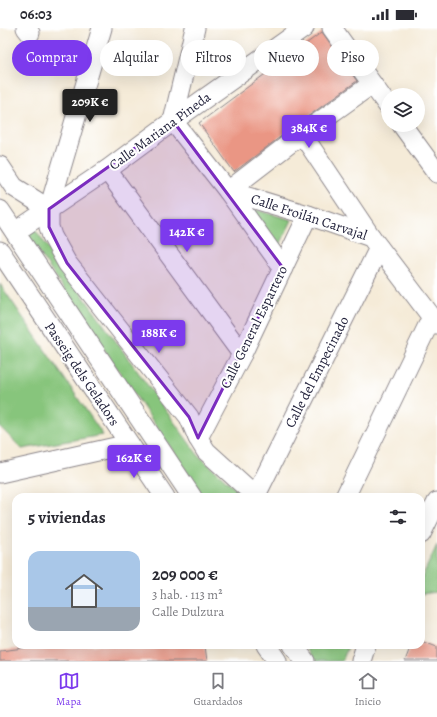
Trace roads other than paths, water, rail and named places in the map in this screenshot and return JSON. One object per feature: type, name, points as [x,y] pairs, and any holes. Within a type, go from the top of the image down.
[{"type":"street","points":[[102,28],[49,209],[50,232],[67,263],[190,417],[198,438],[206,451],[251,493]]},
{"type":"street","points":[[196,28],[173,121],[228,191],[283,268]]},
{"type":"street","name":"Calle Mariana Pineda","points":[[15,232],[107,170],[304,28]]},
{"type":"street","points":[[332,28],[381,96]]},
{"type":"street","points":[[228,191],[302,134],[372,84]]},
{"type":"street","points":[[407,132],[437,172]]},
{"type":"street","points":[[302,134],[375,242]]},
{"type":"street","points":[[0,166],[14,187],[49,209]]},
{"type":"street","points":[[107,170],[242,354]]},
{"type":"street","name":"Calle Froilán Carvajal","points":[[228,191],[308,215],[375,242],[435,320]]},
{"type":"street","points":[[0,210],[189,493]]},
{"type":"street","name":"Calle General Espartero","points":[[198,438],[242,354],[308,215]]},
{"type":"street","name":"Calle del Empecinado","points":[[256,493],[375,242]]},
{"type":"street","name":"Passeig dels Geladors","points":[[0,251],[162,493]]},
{"type":"street","points":[[347,493],[435,320]]},
{"type":"street","points":[[0,473],[129,444]]},
{"type":"street","points":[[425,526],[437,502]]},
{"type":"street","points":[[268,649],[276,661]]},
{"type":"street","points":[[296,649],[305,661]]},
{"type":"street","points":[[361,661],[365,649]]}]
